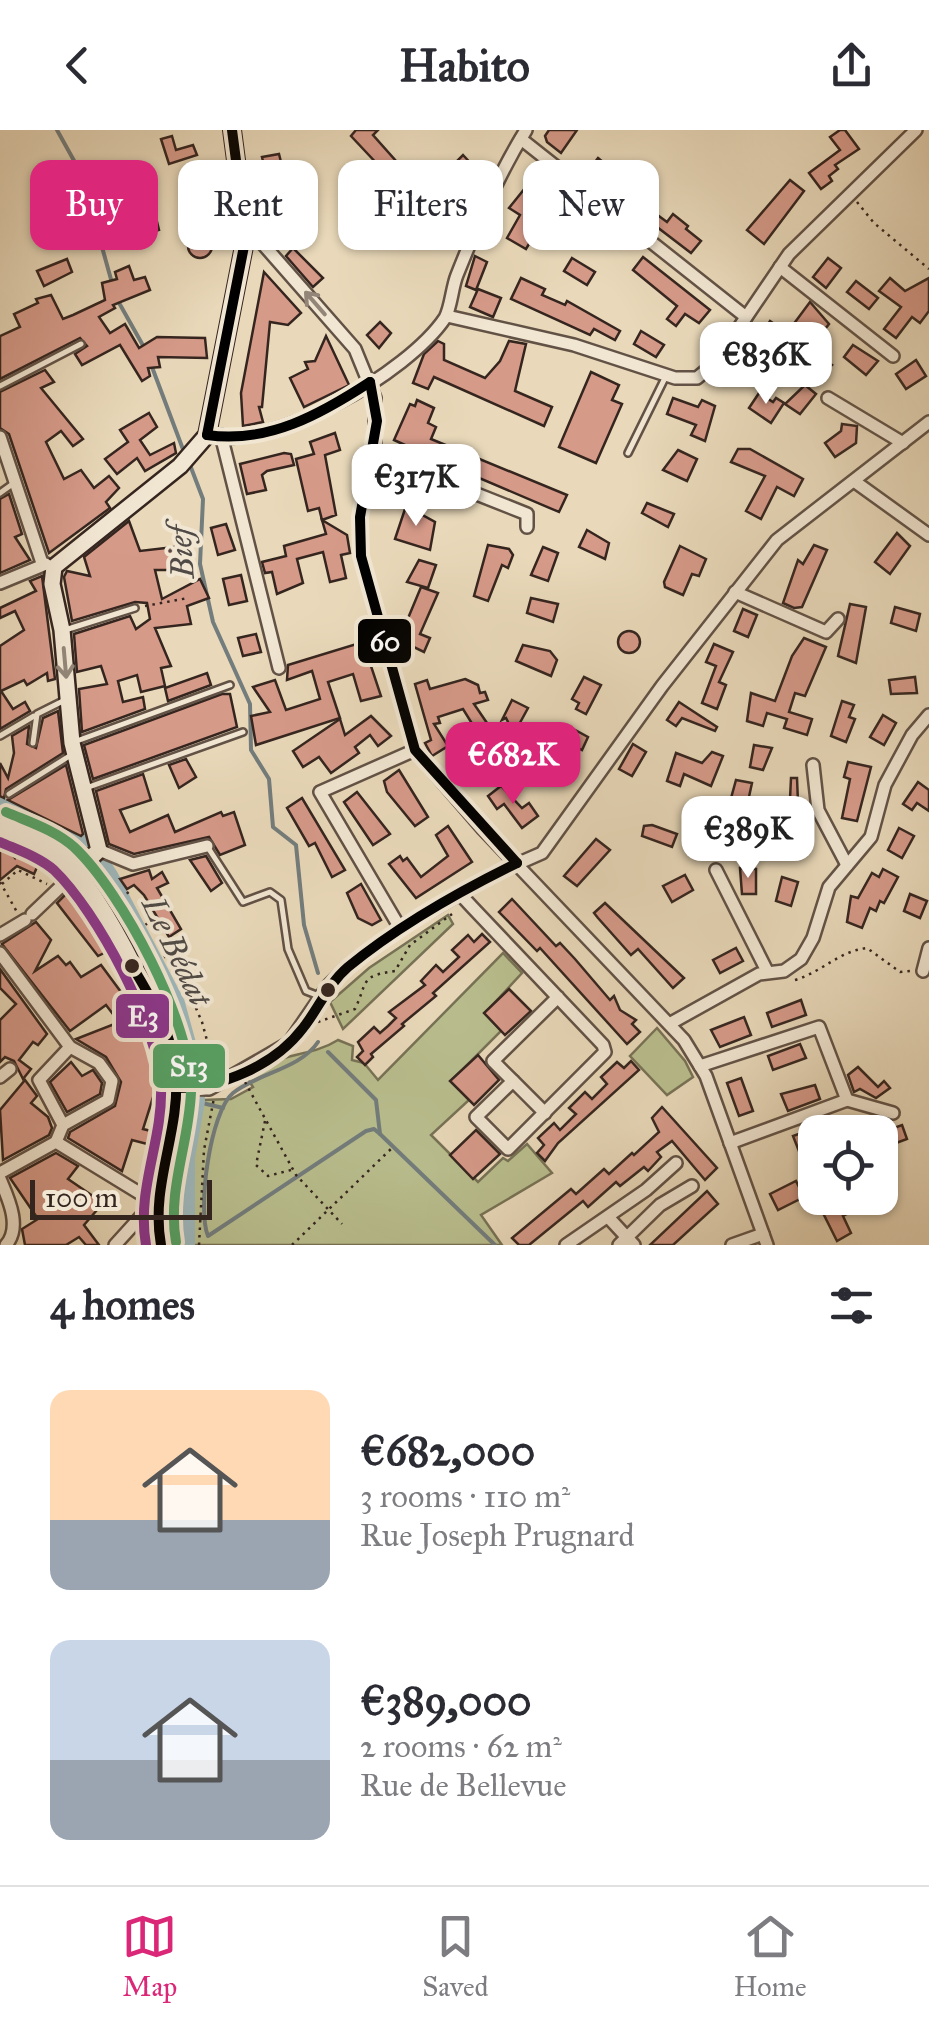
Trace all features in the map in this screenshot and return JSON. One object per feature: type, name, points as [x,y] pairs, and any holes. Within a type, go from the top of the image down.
[{"type":"street","points":[[232,130],[236,160]]},
{"type":"street","points":[[447,316],[574,345],[690,379],[705,373],[780,267],[848,192],[916,130]]},
{"type":"street","points":[[224,440],[283,426],[343,401],[447,316],[449,296],[476,230],[524,134],[746,317]]},
{"type":"street","points":[[0,582],[48,565],[180,466],[209,428],[243,250]]},
{"type":"street","points":[[269,250],[355,348],[370,382],[377,420],[360,517],[361,556],[415,750],[671,1023],[700,1066],[765,1239],[732,1245]]},
{"type":"street","points":[[780,267],[893,356]]},
{"type":"street","points":[[828,398],[903,443]]},
{"type":"street","points":[[180,1089],[213,1091],[290,1043],[346,969],[400,928],[542,853],[777,540],[929,422]]},
{"type":"street","points":[[209,428],[224,440],[279,668]]},
{"type":"street","points":[[0,437],[48,565],[62,630],[73,748],[83,789],[88,861],[153,1004],[180,1089],[154,1202],[160,1245]]},
{"type":"street","points":[[373,453],[527,514],[526,527]]},
{"type":"street","points":[[854,481],[929,535]]},
{"type":"street","points":[[735,592],[826,632],[838,619]]},
{"type":"street","points":[[671,1023],[767,971],[784,971],[800,959],[814,938],[829,887],[870,837],[885,785],[912,734],[929,715]]},
{"type":"street","points":[[400,928],[320,792],[415,750]]},
{"type":"street","points":[[813,766],[818,810],[847,864]]},
{"type":"street","points":[[0,826],[49,849],[88,861],[133,864],[207,846]]},
{"type":"street","points":[[0,935],[26,919],[88,861]]},
{"type":"street","points":[[716,870],[767,971]]},
{"type":"street","points":[[460,894],[606,1052],[508,1149],[476,1118],[513,1082]]},
{"type":"street","points":[[922,970],[929,948]]},
{"type":"street","points":[[0,953],[70,1047],[105,1068],[112,1093],[64,1124],[56,1142],[2,1171],[14,1235],[6,1245]]},
{"type":"street","points":[[545,1114],[494,1062],[558,997]]},
{"type":"street","points":[[700,1066],[818,1027],[847,1100]]},
{"type":"street","points":[[64,1124],[39,1080],[70,1047]]},
{"type":"street","points":[[730,1143],[847,1100],[893,1113]]},
{"type":"street","points":[[56,1142],[154,1202]]},
{"type":"street","points":[[566,1245],[676,1162]]},
{"type":"street","points":[[608,1217],[627,1243],[660,1205],[692,1186]]},
{"type":"street","points":[[115,1245],[154,1202]]},
{"type":"lane","points":[[0,386],[81,344]]},
{"type":"lane","points":[[628,453],[666,375]]},
{"type":"lane","points":[[0,493],[16,481]]},
{"type":"lane","points":[[62,630],[136,608]]},
{"type":"lane","points":[[9,794],[73,748],[230,685]]},
{"type":"lane","points":[[0,736],[68,700]]},
{"type":"lane","points":[[32,743],[31,727],[37,714]]},
{"type":"lane","points":[[83,789],[244,732]]},
{"type":"lane","points":[[207,846],[243,902],[270,892],[281,900],[288,949],[306,991],[322,996]]},
{"type":"path","points":[[848,192],[874,224],[929,268]]},
{"type":"path","points":[[136,608],[188,598]]},
{"type":"path","points":[[26,919],[1,883],[18,870],[57,889]]},
{"type":"path","points":[[114,903],[130,892]]},
{"type":"path","points":[[302,1026],[355,1010],[363,983],[372,976],[395,971],[410,946],[450,918],[460,894]]},
{"type":"path","points":[[132,933],[148,923]]},
{"type":"path","points":[[784,971],[788,980],[798,979],[820,971],[840,955],[867,948],[900,972],[922,970]]},
{"type":"path","points":[[147,968],[170,954],[185,950],[189,954]]},
{"type":"path","points":[[170,954],[202,1022],[213,1091],[201,1178],[200,1245]]},
{"type":"path","points":[[247,1085],[300,1181],[342,1224]]},
{"type":"path","points":[[266,1119],[256,1165],[268,1176],[292,1169]]},
{"type":"path","points":[[292,1245],[392,1148]]},
{"type":"green space","points":[[448,915],[453,924],[343,1029],[330,1002],[369,968]]},
{"type":"green space","points":[[503,953],[522,973],[485,1013],[501,1031],[451,1081],[469,1100],[431,1135],[478,1182],[503,1158],[508,1161],[527,1144],[552,1173],[481,1215],[502,1245],[166,1245],[164,1181],[179,1093],[202,1100],[231,1099],[253,1087],[247,1078],[257,1069],[338,1040],[353,1046],[352,1060],[364,1063],[378,1080]]},
{"type":"green space","points":[[657,1028],[685,1061],[693,1077],[667,1095],[630,1056]]},
{"type":"building","points":[[356,130],[378,130],[373,135],[395,160],[373,160],[351,136]]},
{"type":"building","points":[[549,130],[577,130],[561,153],[547,142]]},
{"type":"building","points":[[845,130],[859,149],[835,165],[838,169],[829,176],[832,181],[821,189],[809,173],[840,150],[830,137]]},
{"type":"building","points":[[172,136],[176,150],[193,145],[197,155],[169,164],[161,139]]},
{"type":"building","points":[[279,154],[280,160],[263,160],[262,157]]},
{"type":"building","points":[[790,180],[804,191],[764,244],[747,230]]},
{"type":"building","points":[[523,191],[523,247],[507,238],[520,215],[509,208]]},
{"type":"building","points":[[673,214],[688,226],[686,229],[701,241],[691,253],[659,228],[659,216],[667,222]]},
{"type":"building","points":[[189,250],[211,250],[200,258]]},
{"type":"building","points":[[295,250],[323,278],[313,287],[286,256]]},
{"type":"building","points":[[475,256],[487,262],[476,290],[466,286]]},
{"type":"building","points":[[643,257],[710,310],[699,323],[685,314],[676,326],[667,319],[677,306],[633,270]]},
{"type":"building","points":[[572,258],[595,272],[587,285],[564,271]]},
{"type":"building","points":[[828,258],[841,268],[826,288],[813,277]]},
{"type":"building","points":[[67,259],[72,272],[44,286],[37,271]]},
{"type":"building","points":[[129,266],[134,280],[145,277],[150,290],[113,305],[115,308],[99,317],[110,333],[125,324],[139,348],[157,337],[205,338],[207,358],[158,357],[160,367],[148,368],[150,376],[142,381],[120,345],[82,365],[75,354],[87,346],[80,338],[0,379],[0,336],[20,327],[14,314],[38,303],[36,299],[51,295],[63,319],[73,315],[105,300],[102,283],[117,279],[115,272]]},
{"type":"building","points":[[264,272],[301,313],[288,325],[270,322],[259,407],[263,422],[243,426],[241,393]]},
{"type":"building","points":[[521,278],[545,289],[542,295],[565,305],[567,301],[620,331],[615,340],[594,329],[590,335],[511,299]]},
{"type":"building","points":[[890,278],[905,291],[929,278],[929,311],[920,323],[912,317],[896,338],[884,329],[901,307],[879,291]]},
{"type":"building","points":[[856,281],[878,298],[869,309],[847,292]]},
{"type":"building","points":[[478,289],[501,298],[493,317],[470,307]]},
{"type":"building","points":[[810,302],[829,324],[818,338],[804,327],[788,351],[770,340],[752,372],[736,363],[752,335],[759,339],[770,321],[787,333]]},
{"type":"building","points":[[380,322],[391,333],[379,348],[367,335]]},
{"type":"building","points":[[641,331],[664,345],[656,357],[634,344]]},
{"type":"building","points":[[326,336],[349,385],[304,407],[290,378],[308,369],[305,362],[315,361]]},
{"type":"building","points":[[438,341],[444,344],[444,360],[485,378],[500,361],[509,341],[526,344],[515,391],[552,407],[544,426],[434,377],[428,389],[413,383],[424,354]]},
{"type":"building","points":[[853,345],[878,361],[866,375],[844,357]]},
{"type":"building","points":[[816,354],[832,365],[815,382],[802,374]]},
{"type":"building","points":[[916,360],[926,376],[906,389],[896,374]]},
{"type":"building","points":[[45,370],[54,382],[41,388],[83,439],[73,446],[61,431],[46,442],[64,479],[81,470],[94,488],[109,476],[119,488],[106,502],[110,508],[49,553],[9,434],[0,428],[0,392]]},
{"type":"building","points":[[591,372],[619,385],[612,400],[622,404],[596,463],[559,447]]},
{"type":"building","points":[[805,385],[816,394],[800,414],[785,404]]},
{"type":"building","points":[[759,393],[773,402],[776,398],[784,403],[771,423],[749,408]]},
{"type":"building","points":[[673,398],[698,407],[702,400],[715,406],[705,441],[691,435],[696,425],[667,414]]},
{"type":"building","points":[[417,400],[434,408],[428,423],[436,427],[431,439],[567,495],[559,512],[437,460],[435,465],[422,460],[425,454],[394,440],[410,404],[415,406]]},
{"type":"building","points":[[149,413],[157,427],[140,440],[150,455],[174,443],[176,453],[145,471],[137,458],[117,474],[105,459],[128,442],[120,430]]},
{"type":"building","points":[[842,424],[857,426],[856,443],[835,457],[825,443],[841,431]]},
{"type":"building","points":[[335,433],[340,450],[325,455],[336,515],[322,520],[319,508],[308,511],[296,459],[314,454],[310,442]]},
{"type":"building","points":[[738,449],[750,449],[803,479],[794,496],[777,487],[761,519],[746,511],[765,476],[731,462]]},
{"type":"building","points":[[678,450],[697,459],[687,481],[663,470]]},
{"type":"building","points":[[291,454],[294,465],[267,471],[262,475],[266,490],[247,494],[240,464]]},
{"type":"building","points":[[9,494],[22,534],[15,537],[30,560],[0,573],[0,499]]},
{"type":"building","points":[[647,503],[674,514],[668,527],[642,513]]},
{"type":"building","points":[[406,506],[435,522],[430,550],[395,539]]},
{"type":"building","points":[[322,520],[347,535],[350,553],[341,555],[346,578],[330,582],[323,552],[297,559],[303,583],[277,594],[272,572],[265,573],[262,562],[286,556],[284,546],[326,534]]},
{"type":"building","points":[[129,521],[140,551],[175,547],[176,570],[155,570],[162,599],[200,579],[209,598],[187,606],[191,624],[155,628],[171,666],[161,668],[165,686],[141,692],[137,675],[118,681],[123,702],[143,697],[145,709],[82,732],[79,689],[107,684],[101,666],[77,672],[74,634],[130,616],[136,629],[150,619],[147,603],[135,602],[72,621],[64,577],[67,571],[90,576],[84,557]]},
{"type":"building","points":[[226,524],[235,550],[218,555],[211,528]]},
{"type":"building","points":[[587,530],[609,543],[605,559],[579,547]]},
{"type":"building","points":[[897,533],[910,546],[890,574],[875,562]]},
{"type":"building","points":[[488,545],[509,549],[513,555],[508,568],[502,565],[488,601],[474,596]]},
{"type":"building","points":[[814,545],[827,550],[802,607],[794,608],[783,603],[798,560],[803,564]]},
{"type":"building","points":[[680,546],[706,559],[699,576],[692,574],[683,595],[665,587],[664,582]]},
{"type":"building","points":[[543,547],[558,553],[548,581],[531,575]]},
{"type":"building","points":[[419,560],[436,565],[428,588],[407,582]]},
{"type":"building","points":[[241,575],[247,601],[229,605],[223,579]]},
{"type":"building","points":[[42,576],[55,679],[48,681],[47,673],[27,685],[24,680],[1,691],[13,709],[25,702],[30,711],[0,729],[0,646],[24,630],[15,611],[0,618],[0,608],[36,591],[30,581]]},
{"type":"building","points":[[421,587],[438,593],[420,634],[430,638],[424,652],[399,640]]},
{"type":"building","points":[[531,598],[558,604],[553,622],[527,613]]},
{"type":"building","points":[[850,604],[866,607],[856,663],[838,656]]},
{"type":"building","points":[[895,607],[920,614],[916,631],[891,623]]},
{"type":"building","points":[[743,609],[757,615],[748,637],[734,631]]},
{"type":"building","points":[[629,631],[640,642],[629,653],[618,642]]},
{"type":"building","points":[[256,634],[261,652],[243,656],[238,638]]},
{"type":"building","points":[[804,638],[826,647],[805,696],[795,693],[789,712],[812,719],[807,735],[784,728],[787,719],[767,713],[763,726],[747,721],[751,693],[775,701],[792,656]]},
{"type":"building","points":[[363,642],[381,696],[361,701],[353,674],[328,682],[340,718],[256,745],[251,716],[270,712],[253,687],[275,680],[286,710],[320,699],[312,671],[287,680],[288,665]]},
{"type":"building","points":[[714,644],[733,652],[719,682],[726,685],[717,709],[702,703],[716,666],[706,662]]},
{"type":"building","points":[[523,645],[550,651],[557,660],[551,676],[516,661]]},
{"type":"building","points":[[207,673],[211,685],[168,701],[165,688]]},
{"type":"building","points":[[584,677],[601,685],[586,714],[576,709],[579,703],[572,699]]},
{"type":"building","points":[[915,677],[917,693],[891,694],[889,680]]},
{"type":"building","points":[[465,679],[478,685],[480,693],[485,692],[488,700],[474,704],[487,723],[476,730],[463,709],[438,717],[440,723],[434,724],[448,746],[432,756],[425,743],[431,740],[415,684],[427,680],[430,689]]},
{"type":"building","points":[[230,694],[237,727],[93,779],[84,745]]},
{"type":"building","points":[[512,700],[528,708],[516,730],[519,732],[511,754],[494,740],[509,724],[506,718],[502,720]]},
{"type":"building","points":[[842,701],[854,705],[849,717],[855,719],[846,742],[831,736]]},
{"type":"building","points":[[679,702],[717,727],[715,731],[682,718],[676,726],[667,720]]},
{"type":"building","points":[[58,711],[63,753],[6,789],[4,798],[0,796],[0,763],[8,778],[14,753],[12,736],[29,726],[27,744],[36,748],[43,718]]},
{"type":"building","points":[[883,715],[896,723],[884,745],[870,737]]},
{"type":"building","points":[[371,716],[391,736],[378,746],[370,735],[355,747],[359,753],[331,773],[319,757],[303,767],[293,751],[340,719],[345,735]]},
{"type":"building","points":[[566,725],[588,737],[582,750],[560,739]]},
{"type":"building","points":[[633,744],[646,752],[632,776],[619,769]]},
{"type":"building","points":[[754,745],[772,748],[763,770],[750,767]]},
{"type":"building","points":[[712,752],[723,756],[711,786],[684,774],[680,786],[667,781],[676,753],[702,763]]},
{"type":"building","points":[[468,754],[482,772],[469,782],[456,763]]},
{"type":"building","points":[[186,759],[196,777],[179,788],[169,765]]},
{"type":"building","points":[[848,762],[871,767],[857,821],[842,818],[850,779],[844,777]]},
{"type":"building","points":[[66,765],[83,834],[81,836],[8,800]]},
{"type":"building","points":[[399,770],[428,817],[415,826],[387,792],[384,781]]},
{"type":"building","points":[[143,774],[151,800],[120,810],[130,832],[168,815],[175,832],[221,812],[223,816],[234,812],[245,845],[220,855],[209,837],[134,854],[109,844],[96,791]]},
{"type":"building","points":[[791,778],[797,778],[799,827],[783,829],[777,801],[790,799]]},
{"type":"building","points":[[736,780],[752,783],[740,838],[732,836],[730,844],[719,842]]},
{"type":"building","points":[[918,782],[929,790],[929,811],[917,803],[912,810],[903,804]]},
{"type":"building","points":[[501,786],[522,808],[529,803],[538,816],[522,828],[504,804],[497,809],[488,796]]},
{"type":"building","points":[[357,792],[390,834],[373,845],[344,802]]},
{"type":"building","points":[[302,798],[345,870],[332,877],[315,843],[309,846],[287,808]]},
{"type":"building","points":[[448,826],[472,862],[416,898],[389,864],[400,856],[403,861],[407,858],[421,877],[448,856],[436,835]]},
{"type":"building","points":[[644,826],[677,834],[672,847],[642,836]]},
{"type":"building","points":[[899,828],[914,836],[902,858],[888,850]]},
{"type":"building","points":[[596,839],[610,850],[577,886],[564,876]]},
{"type":"building","points":[[0,841],[15,858],[19,849],[41,858],[34,874],[17,866],[0,880]]},
{"type":"building","points":[[206,856],[222,883],[211,891],[190,860]]},
{"type":"building","points":[[740,868],[756,869],[756,894],[742,894]]},
{"type":"building","points":[[883,869],[898,877],[884,903],[880,901],[876,911],[870,908],[862,928],[847,922],[851,896],[858,898],[872,873],[879,877]]},
{"type":"building","points":[[149,870],[152,879],[162,872],[168,883],[157,888],[181,929],[169,937],[144,895],[134,885],[127,889],[120,879]]},
{"type":"building","points":[[685,875],[693,890],[672,902],[663,886]]},
{"type":"building","points":[[782,877],[798,882],[791,906],[776,901]]},
{"type":"building","points":[[361,884],[381,920],[372,925],[358,918],[347,893]]},
{"type":"building","points":[[69,891],[76,891],[112,949],[98,956],[57,903]]},
{"type":"building","points":[[910,894],[927,901],[920,918],[904,911]]},
{"type":"building","points":[[512,899],[556,946],[560,943],[610,1000],[614,996],[620,1010],[636,1020],[632,1024],[640,1032],[627,1044],[540,948],[537,951],[499,912]]},
{"type":"building","points":[[605,903],[684,978],[673,988],[638,949],[631,955],[594,913]]},
{"type":"building","points":[[36,922],[51,940],[35,971],[58,956],[66,965],[70,962],[81,977],[101,965],[135,1011],[119,1022],[106,1005],[70,1031],[2,944]]},
{"type":"building","points":[[482,934],[490,942],[371,1054],[373,1057],[365,1065],[357,1057],[363,1051],[358,1042],[374,1027],[380,1033],[388,1026],[396,1018],[389,1012],[425,985],[421,981],[436,965],[443,972],[459,957],[452,950],[468,935],[474,942]]},
{"type":"building","points":[[736,948],[743,961],[720,973],[713,960]]},
{"type":"building","points":[[0,969],[47,1034],[38,1045],[33,1042],[19,1060],[31,1069],[23,1079],[14,1061],[5,1057],[0,1062],[0,1020],[16,1004],[0,988]]},
{"type":"building","points":[[509,989],[531,1011],[505,1035],[484,1013]]},
{"type":"building","points":[[801,1000],[806,1015],[772,1027],[767,1013]]},
{"type":"building","points":[[744,1017],[751,1035],[720,1047],[711,1030]]},
{"type":"building","points":[[122,1021],[133,1038],[148,1032],[154,1040],[165,1086],[155,1091],[143,1129],[155,1132],[151,1145],[132,1140],[122,1171],[68,1138],[70,1132],[115,1106],[121,1082],[106,1057],[76,1039]]},
{"type":"building","points":[[800,1044],[806,1058],[773,1070],[768,1056]]},
{"type":"building","points":[[478,1055],[499,1080],[474,1105],[450,1081]]},
{"type":"building","points":[[631,1061],[639,1070],[558,1143],[545,1161],[537,1153],[544,1145],[538,1138],[554,1123],[560,1130],[576,1114],[569,1108],[585,1092],[592,1099],[607,1084],[601,1077],[617,1062],[624,1068]]},
{"type":"building","points":[[71,1062],[82,1076],[93,1070],[102,1083],[100,1094],[67,1112],[50,1082]]},
{"type":"building","points":[[858,1067],[878,1087],[884,1081],[890,1088],[876,1098],[860,1089],[854,1092],[848,1075]]},
{"type":"building","points":[[741,1078],[753,1111],[739,1116],[727,1083]]},
{"type":"building","points":[[25,1080],[37,1096],[31,1103],[48,1117],[52,1128],[49,1135],[3,1160],[0,1110]]},
{"type":"building","points":[[815,1085],[820,1099],[788,1111],[781,1094]]},
{"type":"building","points":[[662,1107],[717,1168],[705,1180],[672,1141],[657,1152],[661,1157],[648,1171],[644,1167],[620,1186],[616,1182],[588,1207],[583,1201],[529,1245],[519,1245],[512,1238],[571,1189],[576,1194],[604,1169],[609,1174],[634,1155],[659,1132],[652,1118]]},
{"type":"building","points":[[902,1125],[907,1139],[898,1142],[898,1126]]},
{"type":"building","points":[[476,1130],[500,1154],[473,1179],[450,1155]]},
{"type":"building","points":[[56,1153],[78,1166],[68,1179],[103,1203],[84,1225],[99,1245],[86,1245],[79,1237],[66,1245],[25,1245],[22,1229],[38,1219],[10,1178]]},
{"type":"building","points":[[796,1181],[798,1185],[798,1200],[778,1210],[770,1194]]},
{"type":"building","points":[[707,1191],[718,1204],[673,1245],[650,1245]]},
{"type":"building","points":[[824,1215],[845,1215],[851,1233],[837,1241]]},
{"type":"waterway","name":"Bief","points":[[57,130],[82,175],[112,283]]},
{"type":"waterway","name":"Bief","points":[[118,301],[145,349]]},
{"type":"waterway","name":"Bief","points":[[152,367],[184,452]]},
{"type":"waterway","name":"Bief","points":[[190,465],[203,499],[200,564],[213,622],[250,704],[251,750],[269,779],[273,827],[296,845],[304,925],[318,973]]},
{"type":"waterway","name":"Le Bédat","points":[[0,808],[85,844],[108,878],[174,1004],[193,1073],[194,1101],[184,1157],[184,1245]]},
{"type":"waterway","name":"Bief","points":[[318,1042],[301,1059],[243,1086],[225,1104],[212,1140],[205,1184],[208,1236],[366,1131],[374,1129],[380,1134]]},
{"type":"waterway","points":[[328,1052],[376,1100],[380,1134],[495,1245]]},
{"type":"waterway","points":[[194,1101],[223,1108]]},
{"type":"transit line","name":"60","points":[[207,435],[246,236],[232,130]]},
{"type":"transit line","name":"60","points":[[370,382],[377,421],[360,517],[361,556],[415,750],[517,863]]},
{"type":"transit line","name":"60","points":[[207,435],[230,437],[272,431],[313,415],[370,382]]},
{"type":"transit line","name":"S13","points":[[6,812],[59,836],[93,868],[133,927],[168,997],[189,1064],[191,1092],[174,1204],[176,1242]]},
{"type":"transit line","name":"E3","points":[[0,842],[48,865],[71,889],[106,941],[138,1003],[158,1062],[161,1087],[144,1204],[146,1245]]},
{"type":"transit line","name":"60","points":[[176,1088],[229,1079],[263,1063],[291,1041],[348,967],[429,910],[517,863]]},
{"type":"transit line","name":"60","points":[[132,966],[166,1031],[176,1074],[174,1117],[159,1201],[161,1245]]}]
